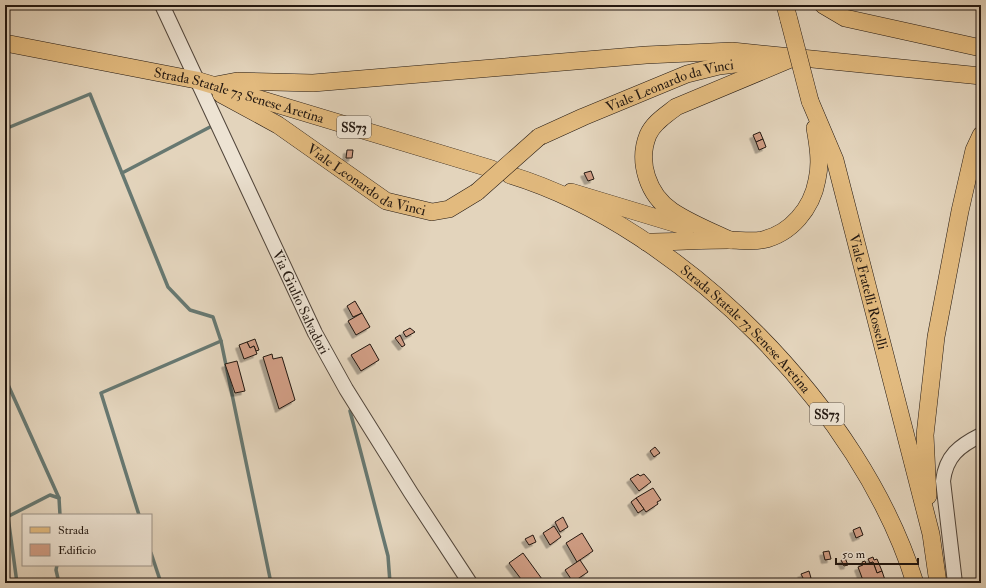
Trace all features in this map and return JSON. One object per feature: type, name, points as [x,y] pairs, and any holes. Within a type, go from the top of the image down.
[{"type":"main road","points":[[823,5],[845,18],[981,48]]},
{"type":"main road","name":"Viale Fratelli Rosselli","points":[[787,12],[810,101],[835,160],[930,534],[938,583]]},
{"type":"main road","name":"Strada Statale 73 Senese Aretina","points":[[5,43],[206,83],[492,169]]},
{"type":"main road","name":"Viale Leonardo da Vinci","points":[[206,83],[237,81],[313,83],[688,53],[732,51],[981,76]]},
{"type":"main road","name":"Viale Leonardo da Vinci","points":[[206,83],[230,100],[278,125],[386,201],[432,212],[449,209],[477,192],[539,137],[687,74],[718,66],[751,62],[770,54]]},
{"type":"main road","points":[[730,240],[676,214],[658,197],[647,179],[643,156],[648,134],[660,119],[676,107],[796,57]]},
{"type":"main road","points":[[662,220],[650,230],[646,242],[730,240],[748,242],[773,237],[791,226],[810,202],[818,180],[818,150],[810,101]]},
{"type":"main road","points":[[930,534],[925,435],[936,337],[962,203],[974,150],[981,136]]},
{"type":"main road","name":"Strada Statale 73 Senese Aretina","points":[[510,175],[532,182],[610,220],[646,242],[694,278],[742,319],[798,378],[832,421],[857,457],[883,505],[899,539],[915,583]]},
{"type":"main road","points":[[532,182],[583,195],[730,240]]},
{"type":"street","name":"Via Giulio Salvadori","points":[[162,5],[206,83],[209,104],[251,199],[315,333],[346,389],[411,493],[470,583]]},
{"type":"street","points":[[955,583],[943,481],[944,468],[953,454],[966,442],[981,435]]},
{"type":"building","points":[[760,132],[763,139],[756,142],[753,135]]},
{"type":"building","points":[[763,139],[766,147],[759,150],[756,142]]},
{"type":"building","points":[[347,150],[353,150],[352,158],[346,158]]},
{"type":"building","points":[[591,171],[594,179],[588,181],[584,173]]},
{"type":"building","points":[[355,301],[362,313],[353,317],[347,306]]},
{"type":"building","points":[[362,313],[370,327],[356,335],[348,321]]},
{"type":"building","points":[[410,328],[415,332],[406,337],[403,332]]},
{"type":"building","points":[[400,335],[405,345],[402,347],[395,338]]},
{"type":"building","points":[[255,339],[259,350],[256,351],[254,346],[250,348],[247,342]]},
{"type":"building","points":[[247,342],[250,348],[254,346],[257,354],[244,359],[239,345]]},
{"type":"building","points":[[370,344],[379,360],[361,371],[351,355]]},
{"type":"building","points":[[272,354],[273,359],[282,357],[295,400],[279,409],[263,357]]},
{"type":"building","points":[[237,361],[245,391],[235,393],[225,364]]},
{"type":"building","points":[[655,447],[660,453],[654,457],[650,451]]},
{"type":"building","points":[[638,474],[640,476],[644,474],[651,482],[639,491],[630,479]]},
{"type":"building","points":[[653,488],[661,500],[657,502],[658,504],[646,512],[636,498]]},
{"type":"building","points":[[636,498],[644,509],[638,513],[631,502]]},
{"type":"building","points":[[563,517],[568,527],[560,532],[555,522]]},
{"type":"building","points":[[554,526],[561,537],[550,545],[543,533]]},
{"type":"building","points":[[860,527],[863,535],[856,538],[853,530]]},
{"type":"building","points":[[582,533],[593,551],[577,562],[566,543]]},
{"type":"building","points":[[533,535],[536,542],[529,545],[525,539]]},
{"type":"building","points":[[829,551],[831,559],[825,560],[823,552]]},
{"type":"building","points":[[523,553],[542,579],[536,583],[524,583],[509,563]]},
{"type":"building","points":[[873,557],[874,560],[877,559],[882,571],[877,573],[873,562],[870,563],[868,559]]},
{"type":"building","points":[[845,558],[848,565],[844,566],[841,560]]},
{"type":"building","points":[[580,560],[588,572],[573,582],[565,570]]},
{"type":"building","points":[[865,561],[866,564],[873,562],[877,573],[882,571],[886,583],[864,583],[858,567],[863,565],[862,562]]},
{"type":"building","points":[[809,571],[811,578],[804,580],[801,574]]},
{"type":"waterway","points":[[5,129],[90,94],[168,287],[190,310],[213,317],[221,341],[271,583]]},
{"type":"waterway","points":[[122,173],[210,127]]},
{"type":"waterway","points":[[139,514],[101,393],[221,341]]},
{"type":"waterway","points":[[5,378],[59,498],[60,514]]},
{"type":"waterway","points":[[350,411],[388,556],[390,583]]},
{"type":"waterway","points":[[5,518],[50,495],[59,498]]},
{"type":"waterway","points":[[8,517],[17,583]]},
{"type":"waterway","points":[[152,556],[161,583]]},
{"type":"waterway","points":[[57,566],[56,570],[59,583]]}]
